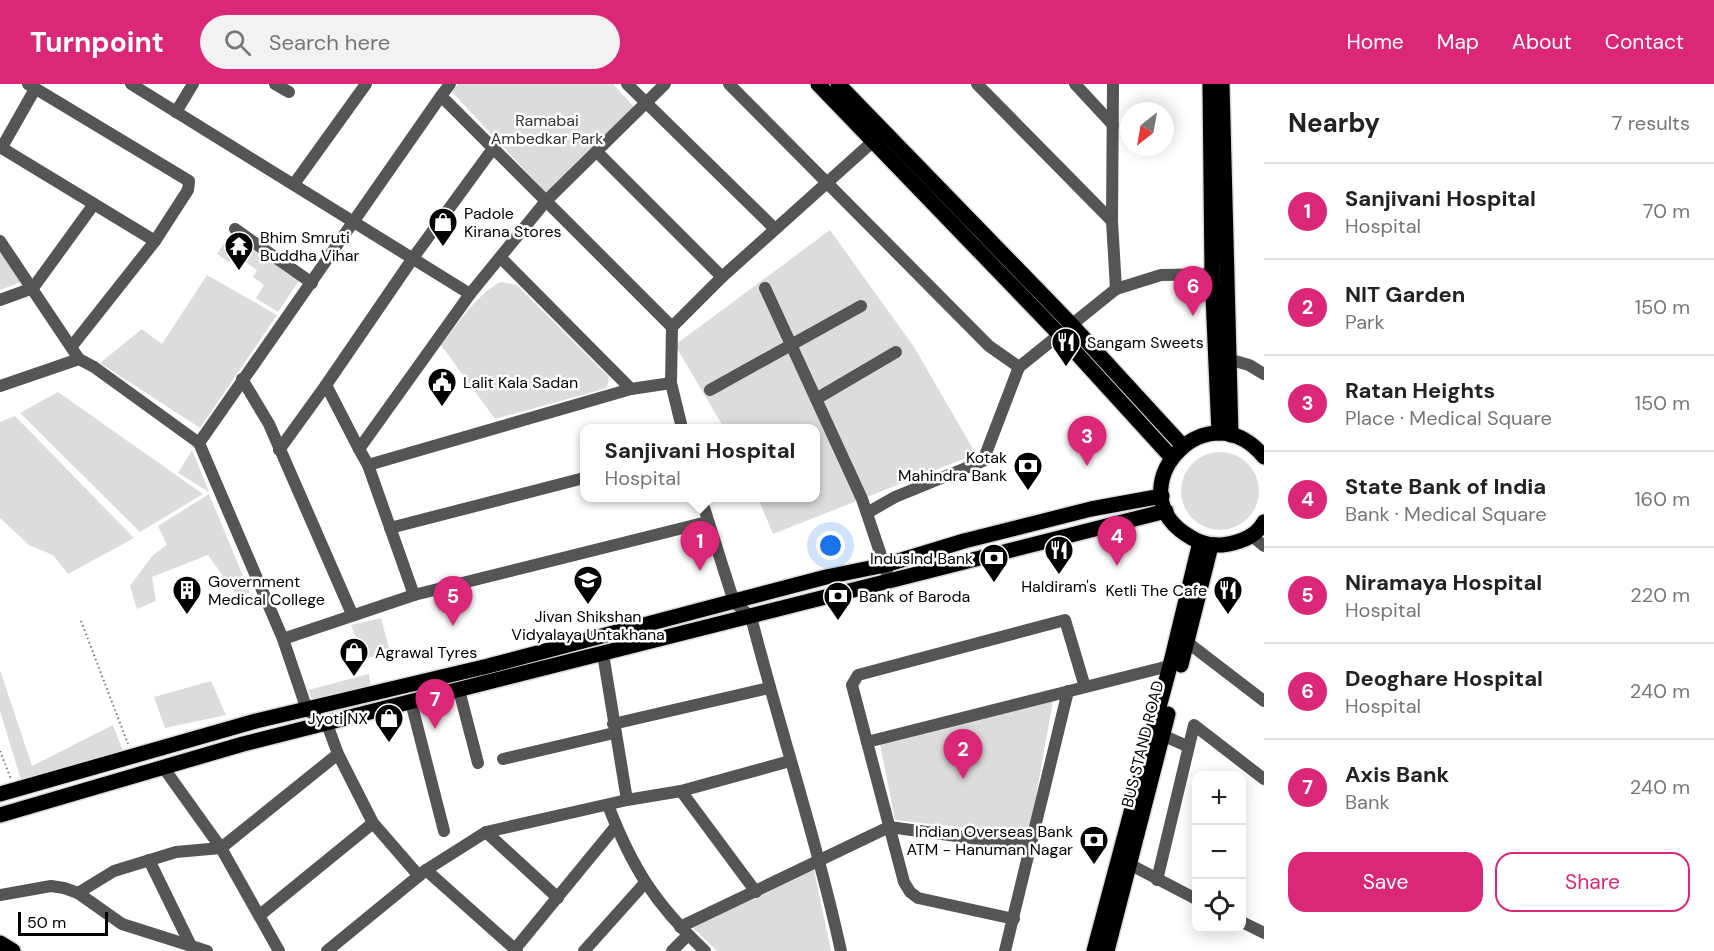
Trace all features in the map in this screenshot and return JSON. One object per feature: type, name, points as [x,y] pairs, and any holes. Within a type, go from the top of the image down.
[{"type":"main road","points":[[818,84],[878,136],[1182,446]]},
{"type":"main road","points":[[838,84],[878,136]]},
{"type":"main road","points":[[1210,84],[1225,434]]},
{"type":"main road","points":[[1219,274],[1222,84]]},
{"type":"main road","points":[[1064,328],[1172,458]]},
{"type":"main road","points":[[1264,457],[1255,446],[1225,434],[1199,436],[1182,446],[1172,458],[1163,477],[1164,504],[1175,526],[1191,539],[1206,544],[1235,544],[1251,535],[1264,523]]},
{"type":"main road","points":[[8,792],[133,755],[307,710],[500,664],[885,565],[964,541],[1091,509],[1164,504]]},
{"type":"main road","points":[[0,815],[163,767],[751,617],[1164,504]]},
{"type":"main road","points":[[1094,951],[1175,664],[1206,544]]},
{"type":"main road","name":"BUS STAND ROAD","points":[[1107,951],[1131,865],[1162,735],[1175,664],[1187,642],[1206,544]]},
{"type":"main road","points":[[0,943],[13,951]]},
{"type":"street","points":[[131,84],[470,294]]},
{"type":"street","points":[[176,112],[193,84]]},
{"type":"street","points":[[275,84],[289,92]]},
{"type":"street","points":[[294,183],[366,84]]},
{"type":"street","points":[[200,443],[450,84]]},
{"type":"street","points":[[627,84],[775,229]]},
{"type":"street","points":[[359,449],[470,294],[502,259],[546,201],[665,84]]},
{"type":"street","points":[[729,84],[988,346],[1019,367]]},
{"type":"street","points":[[977,84],[1112,221]]},
{"type":"street","points":[[1075,84],[1113,125]]},
{"type":"street","points":[[1113,84],[1112,221],[1116,289]]},
{"type":"street","points":[[72,346],[155,241],[188,190],[189,180],[31,86],[1,147],[155,241]]},
{"type":"street","points":[[441,96],[672,327]]},
{"type":"street","points":[[681,424],[671,383],[672,327],[722,278],[878,136]]},
{"type":"street","points":[[279,450],[327,385],[413,258],[494,147]]},
{"type":"street","points":[[597,152],[722,278]]},
{"type":"street","points":[[0,300],[33,288],[94,204]]},
{"type":"street","points":[[235,229],[312,283]]},
{"type":"street","points":[[0,241],[79,359],[94,367],[200,443],[283,639],[307,710],[327,724],[338,754],[373,823],[423,873],[516,950],[616,826]]},
{"type":"street","points":[[502,259],[631,389]]},
{"type":"street","points":[[867,513],[895,497],[982,461],[1019,367],[1064,328],[1116,289],[1161,275],[1219,274]]},
{"type":"street","points":[[765,288],[867,513],[890,580]]},
{"type":"street","points":[[710,390],[861,306]]},
{"type":"street","points":[[816,399],[896,352]]},
{"type":"street","points":[[1222,357],[1264,374]]},
{"type":"street","points":[[0,387],[79,359]]},
{"type":"street","points":[[242,380],[269,424],[352,614]]},
{"type":"street","points":[[368,465],[631,389],[671,383]]},
{"type":"street","points":[[327,385],[368,465],[414,595]]},
{"type":"street","points":[[390,528],[580,479]]},
{"type":"street","points":[[702,502],[734,602],[751,617],[790,761],[821,860],[841,951]]},
{"type":"street","points":[[283,639],[414,595],[707,522]]},
{"type":"street","points":[[1251,535],[1264,546]]},
{"type":"street","points":[[1014,919],[918,898],[910,892],[904,882],[852,685],[858,675],[1065,620],[1085,687]]},
{"type":"street","points":[[1187,642],[1264,701]]},
{"type":"street","points":[[603,654],[627,800]]},
{"type":"street","points":[[867,742],[1175,664]]},
{"type":"street","points":[[504,759],[769,688]]},
{"type":"street","points":[[459,690],[478,763]]},
{"type":"street","points":[[1005,951],[1068,691]]},
{"type":"street","points":[[411,702],[444,831]]},
{"type":"street","points":[[1157,880],[1187,746],[1194,725],[1264,779]]},
{"type":"street","points":[[1162,735],[1187,746]]},
{"type":"street","points":[[78,893],[114,871],[176,852],[221,848],[338,754]]},
{"type":"street","points":[[327,951],[423,873],[486,832],[627,800],[681,791],[790,761]]},
{"type":"street","points":[[163,767],[221,848],[279,951]]},
{"type":"street","points":[[681,791],[756,892]]},
{"type":"street","points":[[608,805],[644,884],[684,931],[705,951]]},
{"type":"street","points":[[260,915],[373,823]]},
{"type":"street","points":[[672,951],[684,931],[756,892],[889,827],[1031,846]]},
{"type":"street","points":[[486,832],[558,898]]},
{"type":"street","points":[[149,860],[191,946]]},
{"type":"street","points":[[1131,865],[1192,897]]},
{"type":"street","points":[[584,951],[644,884]]},
{"type":"street","points":[[0,895],[51,886],[78,893],[122,924],[207,951]]},
{"type":"street","points":[[1246,924],[1264,933]]},
{"type":"path","points":[[81,621],[133,755]]},
{"type":"path","points":[[0,751],[8,792]]},
{"type":"green space","name":"Ramabai Ambedkar Park","points":[[458,84],[613,84],[634,107],[547,194],[452,92]]},
{"type":"green space","points":[[830,230],[914,347],[976,454],[773,534],[760,502],[820,502],[820,424],[722,424],[675,345]]},
{"type":"green space","points":[[231,233],[300,279],[278,312],[256,298],[264,285],[253,277],[257,270],[239,258],[229,262],[217,254]]},
{"type":"green space","points":[[0,249],[21,282],[0,290]]},
{"type":"green space","points":[[207,275],[277,315],[200,428],[100,363],[142,329],[162,344]]},
{"type":"green space","points":[[501,282],[517,285],[609,377],[607,388],[495,419],[441,345],[475,302]]},
{"type":"green space","points":[[58,392],[203,494],[140,532],[20,413]]},
{"type":"green space","points":[[15,416],[134,538],[68,574],[53,555],[29,545],[0,518],[0,422]]},
{"type":"green space","points":[[192,450],[209,492],[178,473]]},
{"type":"green space","points":[[1212,452],[1228,452],[1242,458],[1253,469],[1259,483],[1259,499],[1253,513],[1242,524],[1228,530],[1212,530],[1198,524],[1187,513],[1181,499],[1181,483],[1187,469],[1198,458]]},
{"type":"green space","points":[[209,494],[250,593],[235,593],[208,555],[152,577],[156,601],[137,609],[130,586],[153,555],[167,545],[158,526]]},
{"type":"green space","points":[[381,618],[390,652],[364,659],[351,625]]},
{"type":"green space","points":[[0,670],[32,766],[113,725],[123,751],[22,783],[0,711]]},
{"type":"green space","points":[[369,674],[371,686],[313,701],[308,690]]},
{"type":"green space","points":[[211,681],[226,715],[165,728],[154,697]]},
{"type":"green space","points":[[1053,701],[1029,835],[895,820],[879,739]]},
{"type":"green space","points":[[814,870],[831,951],[717,951],[692,927]]},
{"type":"place","name":"Padole Kirana Stores","points":[[443,248]]},
{"type":"place","name":"Bhim Smruti Buddha Vihar","points":[[239,272]]},
{"type":"place","name":"Deoghare Hospital","points":[[1193,316]]},
{"type":"place","name":"Sangam Sweets","points":[[1066,368]]},
{"type":"place","name":"Lalit Kala Sadan","points":[[442,408]]},
{"type":"place","name":"Ratan Heights","points":[[1087,466]]},
{"type":"place","name":"Kotak Mahindra Bank","points":[[1028,492]]},
{"type":"place","name":"State Bank of India","points":[[1117,566]]},
{"type":"place","name":"Sanjivani Hospital","points":[[700,571]]},
{"type":"place","name":"Haldiram's","points":[[1059,576]]},
{"type":"place","name":"IndusInd Bank","points":[[994,584]]},
{"type":"place","name":"Jivan Shikshan Vidyalaya Untakhana","points":[[588,606]]},
{"type":"place","name":"Government Medical College","points":[[187,616]]},
{"type":"place","name":"Ketli The Cafe","points":[[1228,616]]},
{"type":"place","name":"Bank of Baroda","points":[[838,622]]},
{"type":"place","name":"Niramaya Hospital","points":[[453,626]]},
{"type":"place","name":"Agrawal Tyres","points":[[354,678]]},
{"type":"place","name":"Axis Bank","points":[[435,729]]},
{"type":"place","name":"Jyoti NX","points":[[389,744]]},
{"type":"place","name":"NIT Garden","points":[[963,779]]},
{"type":"place","name":"Indian Overseas Bank ATM - Hanuman Nagar","points":[[1094,866]]}]
